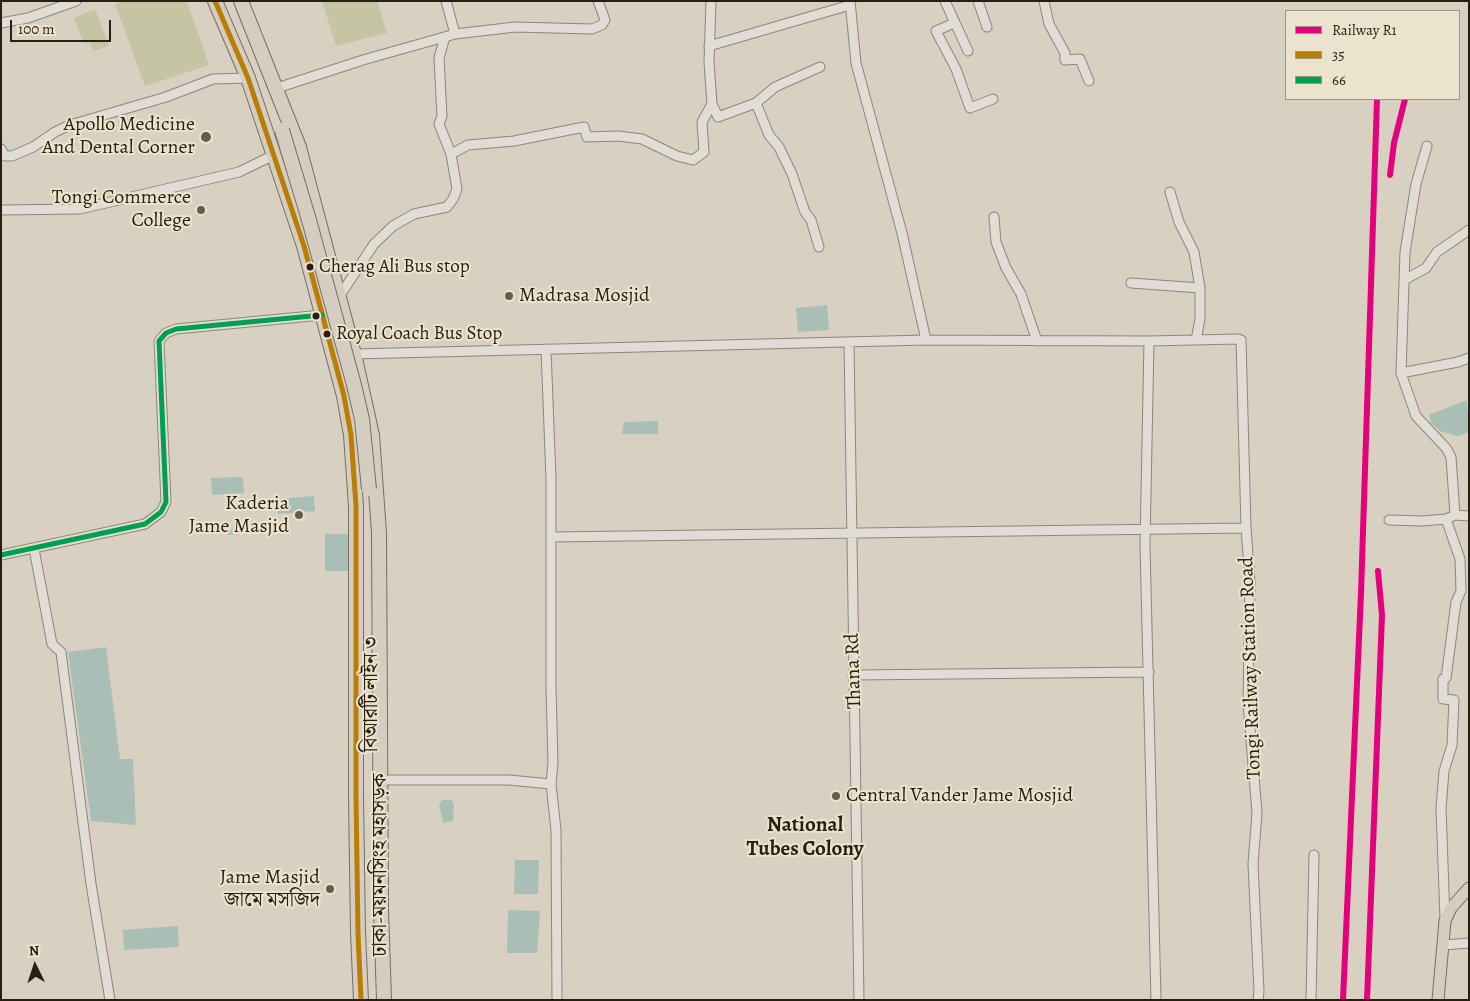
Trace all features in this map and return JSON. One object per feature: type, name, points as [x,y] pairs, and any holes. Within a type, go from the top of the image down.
[{"type":"highway","name":"ঢাকা-ময়মনসিংহ মহাসড়ক","points":[[215,1],[248,78],[304,246],[344,396],[355,470],[356,797],[361,1000]]},
{"type":"highway","name":"ঢাকা-ময়মনসিংহ মহাসড়ক","points":[[240,1],[277,88],[299,147],[354,354],[372,435],[379,533],[381,910],[384,1000]]},
{"type":"highway","name":"বিআরটি লাইন ৩","points":[[282,130],[309,220],[362,419],[366,456],[373,697],[372,835],[378,1000]]},
{"type":"main road","points":[[1438,1000],[1445,921],[1451,908],[1469,888]]},
{"type":"street","points":[[1,23],[28,18],[76,1]]},
{"type":"street","points":[[446,1],[455,34]]},
{"type":"street","points":[[277,88],[364,60],[455,34],[515,27],[592,29],[602,25],[605,20],[598,1]]},
{"type":"street","points":[[711,1],[709,46],[712,104],[718,116],[756,103],[775,87],[820,67]]},
{"type":"street","points":[[945,1],[968,51]]},
{"type":"street","points":[[978,1],[987,26]]},
{"type":"street","points":[[1044,1],[1049,24],[1065,53],[1065,60],[1080,59],[1089,81]]},
{"type":"street","points":[[709,46],[850,3],[856,64],[902,233],[926,340]]},
{"type":"street","points":[[954,23],[936,31],[956,69],[970,108],[993,99]]},
{"type":"street","points":[[339,297],[374,244],[393,226],[414,214],[447,207],[457,189],[451,154],[439,124],[442,116],[439,58],[445,38]]},
{"type":"street","points":[[1,149],[5,156],[12,156],[33,147],[55,132],[70,125],[166,97],[213,79],[248,78]]},
{"type":"street","points":[[756,103],[769,135],[779,146],[792,174],[805,212],[811,220],[819,247]]},
{"type":"street","points":[[451,154],[468,146],[514,141],[584,127],[587,137],[618,136],[642,139],[677,156],[694,160],[704,152],[702,122],[712,104]]},
{"type":"street","points":[[1427,146],[1409,222],[1404,280],[1402,374],[1416,416],[1446,448],[1451,457],[1455,515]]},
{"type":"street","points":[[1,210],[80,209],[239,172],[274,155]]},
{"type":"street","points":[[354,354],[926,340],[1196,340],[1200,319],[1200,288],[1194,252],[1179,222],[1170,192]]},
{"type":"street","points":[[994,218],[996,242],[1006,268],[1020,294],[1036,341]]},
{"type":"street","points":[[1404,280],[1426,268],[1437,252],[1469,230]]},
{"type":"street","points":[[1131,283],[1200,288]]},
{"type":"street","points":[[1,555],[145,524],[161,512],[166,502],[159,341],[166,332],[176,329],[322,315]]},
{"type":"street","name":"Tongi Railway Station Road","points":[[1196,340],[1238,338],[1241,340],[1246,528],[1250,582],[1248,702],[1257,813],[1254,864],[1258,1000]]},
{"type":"street","points":[[1149,341],[1145,529],[1156,1000]]},
{"type":"street","name":"Thana Rd","points":[[849,343],[853,675],[857,749],[855,828],[859,1000]]},
{"type":"street","points":[[546,349],[551,537],[551,688],[554,763],[551,784],[556,830],[557,1000]]},
{"type":"street","points":[[1402,374],[1469,358]]},
{"type":"street","points":[[1389,520],[1422,521],[1446,519],[1455,515],[1469,516]]},
{"type":"street","points":[[1445,921],[1440,808],[1444,771],[1452,745],[1454,700],[1442,699],[1454,614],[1461,591],[1460,559],[1446,519]]},
{"type":"street","points":[[551,537],[1246,528]]},
{"type":"street","points":[[34,549],[52,644],[61,652],[91,884],[110,1000]]},
{"type":"street","points":[[853,675],[1149,672]]},
{"type":"street","points":[[380,780],[509,780],[551,784]]},
{"type":"street","points":[[1311,1000],[1314,855]]},
{"type":"street","points":[[1444,945],[1469,943]]},
{"type":"green space","points":[[123,1],[187,1],[209,65],[145,86],[115,4]]},
{"type":"green space","points":[[322,1],[377,1],[387,33],[336,46]]},
{"type":"green space","points":[[95,9],[109,46],[94,51],[90,42],[84,44],[74,18]]},
{"type":"shaded area","points":[[827,305],[829,330],[798,332],[796,308]]},
{"type":"shaded area","points":[[1467,400],[1469,432],[1458,436],[1440,431],[1431,423],[1429,415]]},
{"type":"shaded area","points":[[658,421],[658,434],[622,434],[624,422]]},
{"type":"shaded area","points":[[243,477],[244,493],[212,495],[211,478]]},
{"type":"shaded area","points":[[314,496],[315,511],[278,514],[277,499]]},
{"type":"shaded area","points":[[261,526],[261,532],[228,535],[227,530]]},
{"type":"shaded area","points":[[325,534],[351,534],[351,571],[325,571]]},
{"type":"shaded area","points":[[106,647],[120,759],[133,759],[136,825],[91,821],[68,652]]},
{"type":"shaded area","points":[[442,800],[452,800],[454,804],[453,821],[443,823],[439,805]]},
{"type":"shaded area","points":[[515,860],[539,860],[538,894],[514,894]]},
{"type":"shaded area","points":[[508,910],[540,911],[537,953],[507,953]]},
{"type":"shaded area","points":[[178,926],[179,947],[124,950],[123,930]]},
{"type":"rail line","name":"R1","points":[[1343,1000],[1361,593],[1377,100]]},
{"type":"rail line","name":"R1","points":[[1390,175],[1394,143],[1405,100]]},
{"type":"rail line","name":"R1","points":[[1367,1000],[1382,615],[1378,571]]},
{"type":"transit line","name":"35","points":[[215,1],[248,78],[304,246],[344,396],[351,435],[356,506],[356,797],[361,1000]]},
{"type":"transit line","name":"66","points":[[1,555],[145,524],[161,512],[166,502],[159,341],[166,333],[176,329],[322,315]]},
{"type":"place","name":"Apollo Medicine And Dental Corner","points":[[206,137]]},
{"type":"place","name":"Tongi Commerce College","points":[[201,210]]},
{"type":"place","name":"Cherag Ali Bus stop","points":[[310,267]]},
{"type":"place","name":"Madrasa Mosjid","points":[[509,296]]},
{"type":"place","name":"Royal Coach Bus Stop","points":[[327,334]]},
{"type":"place","name":"Kaderia Jame Masjid","points":[[299,515]]},
{"type":"place","name":"Central Vander Jame Mosjid","points":[[836,796]]},
{"type":"place","name":"Jame Masjid জামে মসজিদ","points":[[330,889]]},
{"type":"district","name":"National Tubes Colony","points":[[805,838]]}]
